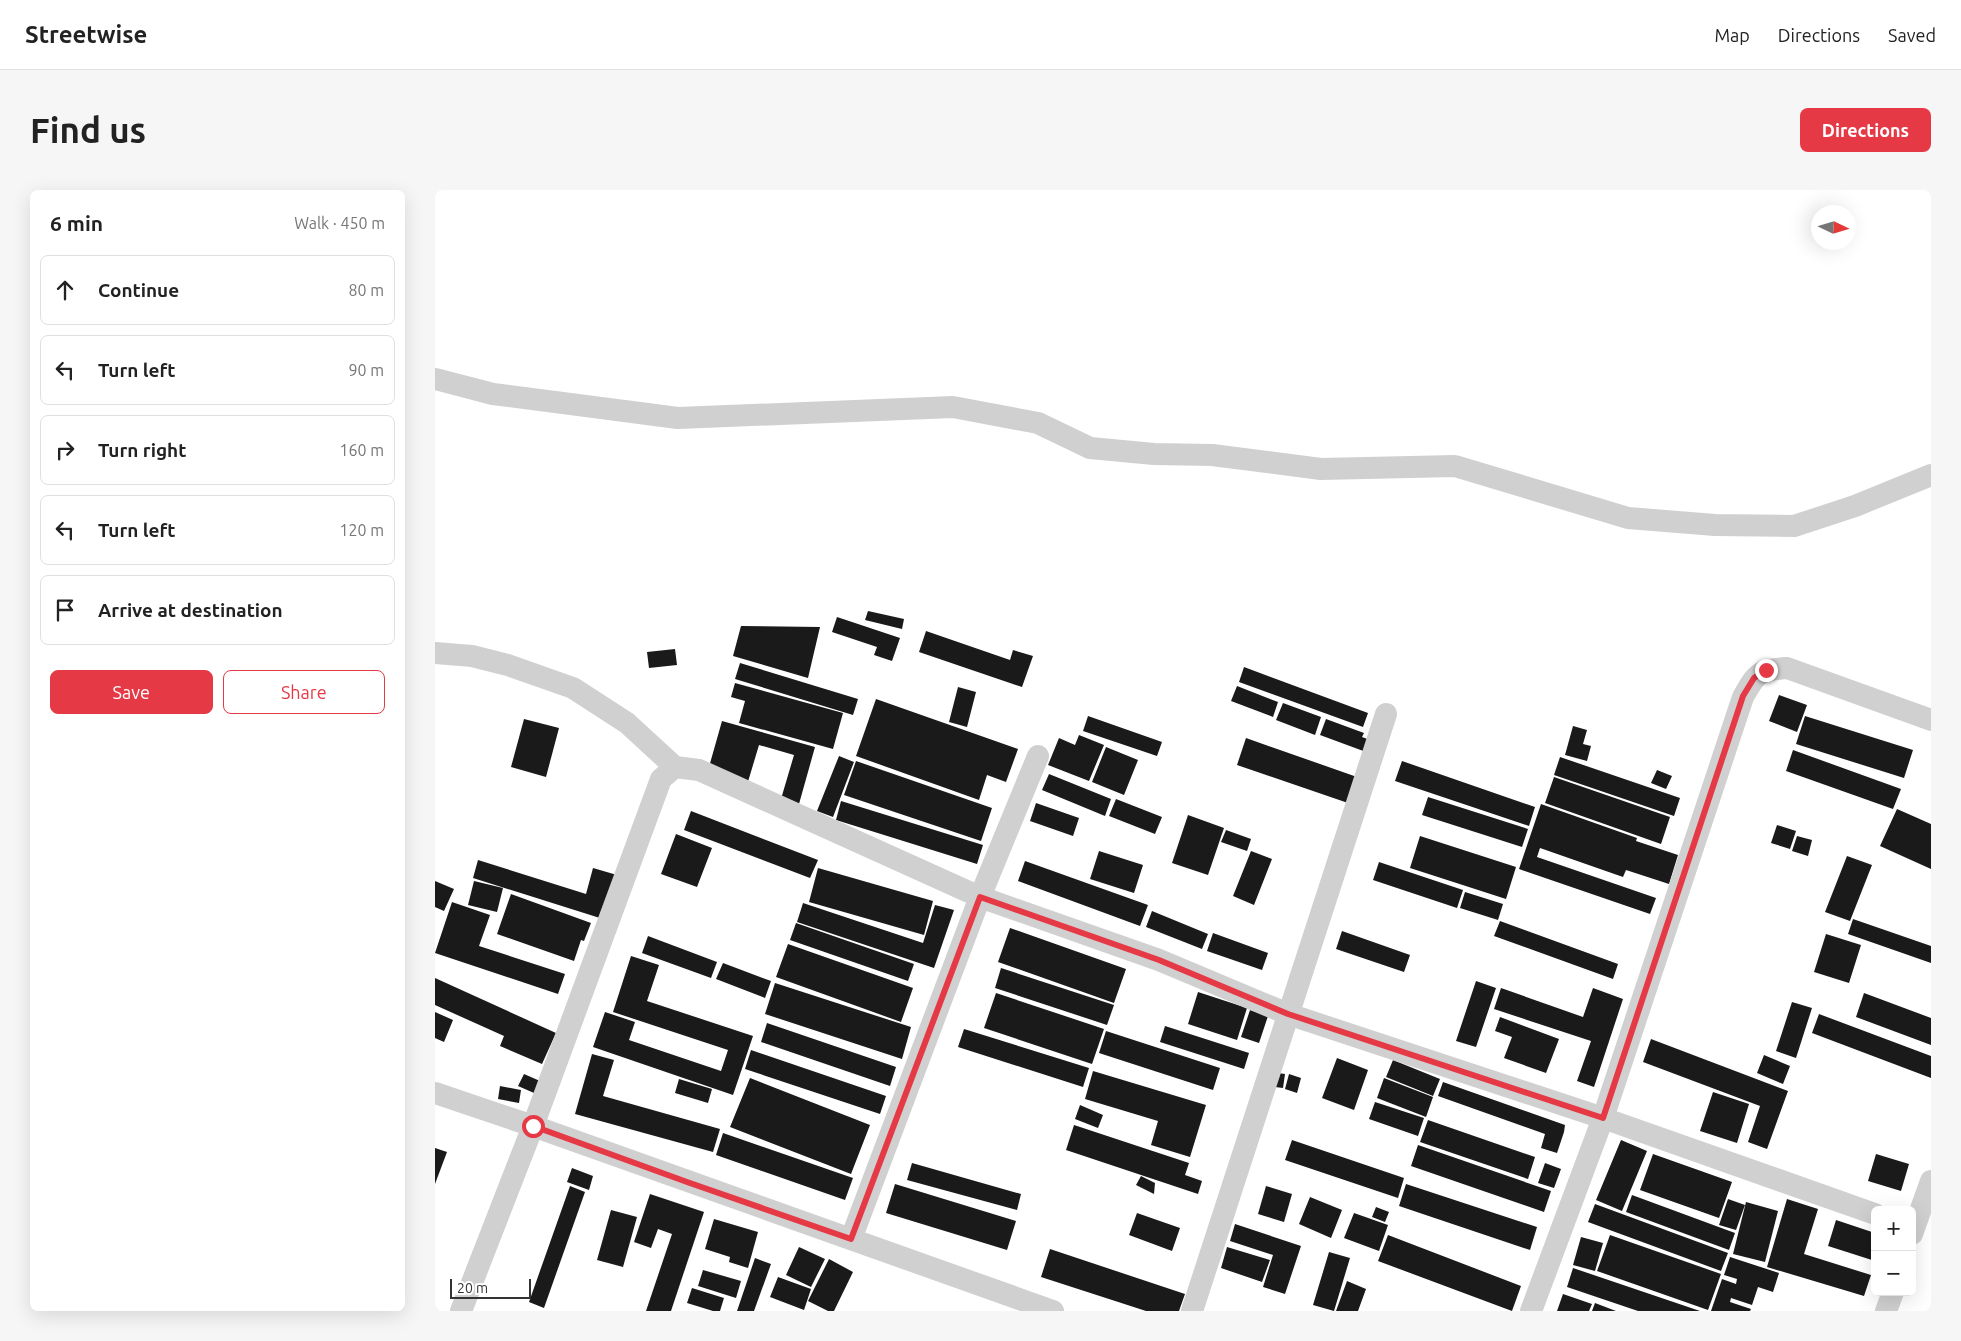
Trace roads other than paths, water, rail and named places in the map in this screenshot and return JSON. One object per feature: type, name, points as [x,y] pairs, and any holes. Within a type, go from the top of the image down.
[{"type":"street","points":[[435,379],[493,394],[678,418],[953,407],[1038,423],[1090,448],[1154,454],[1212,455],[1321,469],[1455,466],[1628,518],[1715,525],[1794,526],[1855,506],[1931,475]]},
{"type":"street","points":[[435,653],[472,656],[508,665],[573,688],[627,723],[675,767],[699,770],[980,897],[1159,960],[1288,1014],[1603,1118],[1871,1213]]},
{"type":"street","points":[[1531,1311],[1603,1118],[1743,696],[1754,678],[1766,670],[1787,668],[1931,720]]},
{"type":"street","points":[[1192,1311],[1386,714]]},
{"type":"street","points":[[851,1239],[980,897],[1038,756]]},
{"type":"street","points":[[461,1311],[533,1126],[661,779],[675,767]]},
{"type":"street","points":[[435,1093],[1053,1311]]},
{"type":"street","points":[[1918,1231],[1931,1181]]},
{"type":"street","points":[[1887,1311],[1892,1296]]}]
